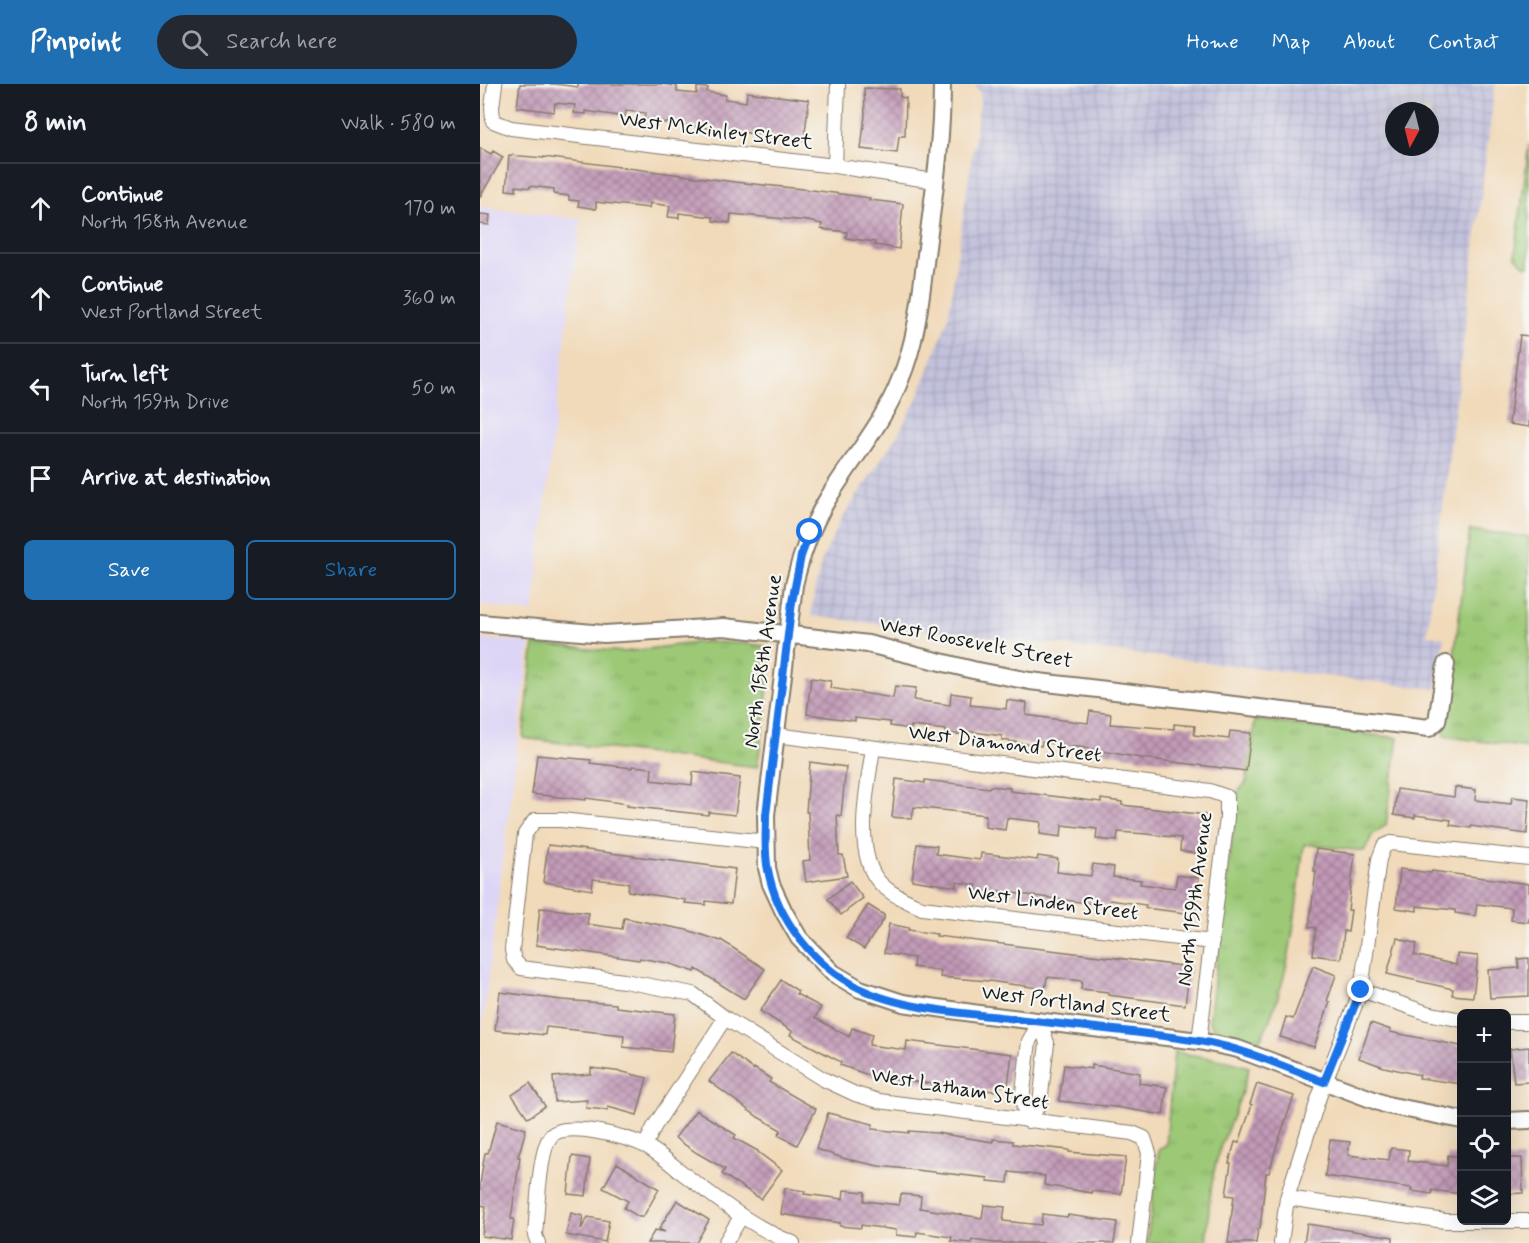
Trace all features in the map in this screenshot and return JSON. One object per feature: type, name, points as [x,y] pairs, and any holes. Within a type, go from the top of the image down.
[{"type":"street","name":"West McKinley Street","points":[[495,84],[492,107],[494,121],[511,128],[835,166],[935,181]]},
{"type":"street","points":[[835,166],[838,84]]},
{"type":"street","name":"North 158th Avenue","points":[[766,842],[766,815],[794,585],[810,532],[826,502],[882,418],[901,380],[918,316],[941,132],[942,84]]},
{"type":"street","name":"West Roosevelt Street","points":[[480,622],[604,634],[724,627],[788,634],[868,644],[973,670],[1030,681],[1430,728],[1437,722],[1446,664]]},
{"type":"street","name":"West Diamond Street","points":[[776,735],[1210,791],[1227,797]]},
{"type":"street","name":"West Linden Street","points":[[873,748],[864,823],[866,855],[874,876],[892,894],[922,908],[1212,942]]},
{"type":"street","name":"North 159th Avenue","points":[[1199,1041],[1227,818],[1227,797]]},
{"type":"street","name":"West Latham Street","points":[[766,842],[561,820],[535,820],[525,834],[512,950],[514,960],[521,968],[624,981],[693,994],[725,1018],[823,1079],[855,1094],[879,1101],[1132,1133],[1144,1138],[1149,1153],[1139,1243]]},
{"type":"street","name":"West Portland Street","points":[[766,842],[769,876],[783,912],[799,938],[833,973],[860,989],[903,1003],[1199,1041],[1238,1049],[1387,1104],[1457,1119]]},
{"type":"street","points":[[1281,1243],[1287,1198],[1324,1082],[1361,990],[1379,860],[1384,846],[1391,843],[1529,858]]},
{"type":"street","points":[[1361,990],[1427,1013],[1457,1019]]},
{"type":"street","points":[[645,1146],[654,1127],[725,1018]]},
{"type":"street","points":[[1028,1121],[1022,1100],[1029,1041],[1041,1022]]},
{"type":"street","points":[[1511,1022],[1529,1022]]},
{"type":"street","points":[[1511,1121],[1529,1120]]},
{"type":"street","points":[[538,1243],[535,1235],[544,1147],[552,1134],[568,1128],[620,1137],[645,1146],[741,1217],[777,1237],[794,1243]]},
{"type":"street","points":[[1287,1198],[1446,1221],[1529,1221]]},
{"type":"street","points":[[725,1243],[741,1217]]},
{"type":"shaded area","points":[[975,84],[1495,84],[1427,635],[1444,637],[1436,689],[811,616],[822,560],[841,520],[898,434],[918,397],[948,319],[981,95]]},
{"type":"shaded area","points":[[480,207],[581,219],[533,613],[480,604]]},
{"type":"shaded area","points":[[480,639],[530,642],[480,1044]]},
{"type":"green space","points":[[1529,144],[1529,266],[1524,265],[1515,256]]},
{"type":"green space","points":[[1470,530],[1529,537],[1529,748],[1444,736]]},
{"type":"green space","points":[[703,642],[766,646],[770,653],[765,719],[757,767],[523,738],[534,644],[623,652]]},
{"type":"green space","points":[[1255,720],[1398,738],[1386,825],[1373,834],[1364,851],[1304,844],[1285,972],[1269,1021],[1258,1044],[1218,1033],[1209,1022],[1236,809],[1235,795],[1246,783]]},
{"type":"green space","points":[[1174,1052],[1249,1067],[1214,1170],[1206,1243],[1147,1243],[1159,1149],[1166,1145]]},
{"type":"building","points":[[520,84],[578,87],[578,84],[662,84],[677,86],[677,92],[697,94],[697,87],[708,88],[707,92],[726,95],[725,99],[746,102],[747,92],[809,100],[804,140],[644,120],[645,113],[626,111],[625,117],[586,111],[586,114],[574,113],[575,105],[555,103],[554,112],[517,107]]},
{"type":"building","points":[[864,88],[900,89],[900,97],[906,98],[905,136],[899,136],[897,153],[861,149],[865,115]]},
{"type":"building","points":[[480,148],[491,154],[493,151],[503,157],[480,197]]},
{"type":"building","points":[[509,155],[544,157],[812,190],[903,204],[899,249],[875,245],[875,242],[846,238],[847,232],[821,229],[822,224],[808,221],[731,214],[730,223],[713,221],[713,217],[679,213],[679,218],[668,217],[670,206],[650,203],[649,208],[596,202],[596,209],[578,206],[579,201],[569,200],[569,196],[554,194],[554,189],[516,186],[516,191],[506,190]]},
{"type":"building","points":[[480,214],[490,215],[489,225],[480,224]]},
{"type":"building","points":[[1520,335],[1529,336],[1529,427],[1509,424]]},
{"type":"building","points":[[811,678],[831,681],[830,688],[893,698],[895,686],[916,688],[914,700],[950,705],[951,693],[971,696],[970,705],[1006,709],[1007,700],[1027,703],[1026,715],[1054,719],[1088,723],[1090,711],[1111,714],[1110,724],[1174,729],[1174,724],[1195,726],[1194,735],[1229,739],[1230,731],[1251,733],[1246,771],[1141,758],[1042,742],[1041,746],[1002,740],[1002,736],[967,731],[966,735],[946,733],[946,730],[890,726],[890,722],[855,718],[855,721],[807,714]]},
{"type":"building","points":[[537,755],[591,760],[590,763],[632,768],[632,766],[652,768],[651,780],[692,785],[693,772],[740,778],[735,815],[709,812],[708,815],[627,806],[628,804],[586,798],[586,800],[532,794]]},
{"type":"building","points":[[810,762],[846,767],[841,816],[837,815],[839,855],[843,855],[847,876],[806,882],[803,861],[810,860],[808,812],[806,812]]},
{"type":"building","points":[[896,779],[1010,788],[1010,791],[1101,802],[1101,799],[1122,802],[1122,805],[1206,815],[1201,854],[1180,851],[1181,838],[1118,832],[1117,841],[1096,839],[1097,829],[1062,825],[1061,837],[1040,834],[1041,822],[1007,818],[1005,830],[985,827],[986,815],[914,807],[912,819],[892,817]]},
{"type":"building","points":[[1455,787],[1476,790],[1475,800],[1511,804],[1512,797],[1529,799],[1527,834],[1450,825],[1451,820],[1415,815],[1415,818],[1394,815],[1397,789],[1454,797]]},
{"type":"building","points":[[917,844],[937,846],[936,854],[980,860],[981,853],[1037,860],[1038,856],[1058,859],[1057,872],[1091,876],[1093,864],[1114,867],[1113,877],[1141,880],[1140,884],[1175,888],[1177,875],[1199,878],[1194,914],[1145,908],[1146,905],[1110,900],[1109,906],[976,890],[977,885],[957,882],[957,887],[912,880]]},
{"type":"building","points":[[548,845],[735,869],[731,904],[706,901],[706,905],[685,903],[686,900],[628,891],[629,883],[593,879],[592,890],[543,882]]},
{"type":"building","points":[[1316,849],[1355,854],[1348,910],[1351,910],[1348,932],[1344,931],[1341,959],[1313,955],[1316,928],[1309,927],[1316,871],[1314,871]]},
{"type":"building","points":[[1400,869],[1529,884],[1529,922],[1511,920],[1512,908],[1477,904],[1475,916],[1455,913],[1455,910],[1417,906],[1417,911],[1396,908]]},
{"type":"building","points":[[850,881],[863,898],[841,915],[828,899]]},
{"type":"building","points":[[868,905],[884,915],[884,919],[864,949],[846,938]]},
{"type":"building","points":[[540,908],[589,913],[587,924],[622,929],[624,918],[687,930],[721,940],[765,969],[744,999],[696,969],[695,972],[668,963],[640,958],[639,960],[536,945]]},
{"type":"building","points":[[889,924],[909,928],[908,930],[937,934],[936,936],[1190,967],[1185,1005],[1108,995],[1108,992],[1081,989],[1082,981],[1047,977],[1045,989],[940,977],[941,971],[913,967],[914,958],[884,953]]},
{"type":"building","points":[[1397,938],[1417,944],[1414,955],[1456,965],[1457,954],[1478,956],[1473,997],[1452,995],[1453,989],[1387,974]]},
{"type":"building","points":[[1529,958],[1529,996],[1490,998],[1488,970],[1519,968],[1518,959]]},
{"type":"building","points":[[1313,966],[1336,975],[1327,1001],[1330,1002],[1314,1047],[1280,1037],[1286,1017],[1293,1019]]},
{"type":"building","points":[[781,980],[798,991],[796,994],[821,1007],[815,1018],[849,1037],[852,1028],[872,1035],[869,1045],[906,1050],[907,1041],[1012,1054],[1008,1085],[1000,1084],[999,1091],[979,1090],[871,1076],[840,1065],[841,1062],[790,1035],[792,1031],[760,1011]]},
{"type":"building","points":[[500,992],[616,1004],[616,1007],[675,1014],[671,1052],[623,1047],[624,1035],[546,1027],[545,1035],[495,1030]]},
{"type":"building","points":[[1371,1023],[1391,1030],[1390,1032],[1457,1045],[1457,1083],[1419,1078],[1420,1075],[1384,1067],[1359,1058]]},
{"type":"building","points":[[1529,1047],[1529,1082],[1514,1083],[1511,1049]]},
{"type":"building","points":[[731,1053],[771,1079],[769,1082],[816,1109],[797,1145],[778,1135],[781,1130],[758,1117],[709,1081]]},
{"type":"building","points":[[1064,1065],[1092,1069],[1092,1065],[1140,1073],[1139,1083],[1167,1087],[1163,1115],[1059,1101]]},
{"type":"building","points":[[591,1068],[647,1078],[637,1115],[608,1107],[607,1110],[586,1108],[587,1100],[555,1102],[553,1077],[591,1074]]},
{"type":"building","points":[[530,1083],[545,1106],[528,1118],[512,1095]]},
{"type":"building","points":[[1257,1084],[1294,1096],[1269,1173],[1266,1173],[1260,1229],[1258,1229],[1256,1243],[1228,1243],[1234,1196],[1226,1195],[1231,1163],[1229,1163],[1235,1142],[1239,1143]]},
{"type":"building","points":[[696,1110],[736,1135],[734,1138],[758,1151],[782,1170],[761,1199],[722,1174],[725,1169],[675,1138]]},
{"type":"building","points":[[828,1113],[873,1124],[872,1129],[937,1133],[993,1142],[993,1139],[1013,1141],[1013,1144],[1069,1150],[1069,1152],[1126,1157],[1121,1194],[1092,1191],[1092,1193],[1044,1185],[1045,1176],[1009,1172],[1008,1183],[988,1181],[988,1178],[879,1166],[846,1159],[816,1149]]},
{"type":"building","points":[[497,1121],[526,1129],[518,1157],[520,1157],[511,1219],[514,1219],[511,1240],[482,1236],[486,1206],[480,1205],[480,1184],[485,1153],[488,1153]]},
{"type":"building","points":[[1330,1140],[1350,1142],[1348,1155],[1389,1160],[1391,1148],[1409,1150],[1408,1161],[1447,1166],[1448,1155],[1457,1156],[1457,1193],[1432,1190],[1432,1194],[1411,1191],[1412,1188],[1325,1176]]},
{"type":"building","points":[[572,1156],[590,1159],[586,1196],[568,1194]]},
{"type":"building","points":[[1511,1158],[1522,1158],[1523,1193],[1511,1194]]},
{"type":"building","points":[[617,1163],[659,1189],[643,1217],[624,1208],[628,1201],[603,1188]]},
{"type":"building","points":[[785,1188],[805,1191],[804,1194],[843,1199],[844,1190],[865,1192],[864,1201],[899,1205],[901,1194],[921,1196],[920,1208],[982,1218],[984,1205],[1005,1207],[1003,1221],[1041,1225],[1042,1214],[1117,1222],[1114,1243],[951,1241],[952,1237],[917,1232],[916,1237],[896,1235],[896,1230],[861,1225],[861,1228],[840,1226],[840,1223],[781,1214]]},
{"type":"building","points":[[677,1200],[709,1220],[696,1243],[647,1243],[655,1230],[665,1232],[659,1229]]},
{"type":"building","points":[[571,1213],[583,1216],[581,1229],[588,1217],[609,1221],[605,1242],[566,1235]]},
{"type":"building","points":[[1307,1224],[1393,1237],[1393,1243],[1304,1243]]},
{"type":"route","points":[[810,532],[794,585],[766,815],[767,868],[783,912],[799,938],[833,973],[860,989],[903,1003],[1199,1041],[1238,1049],[1324,1082],[1361,990]]}]
